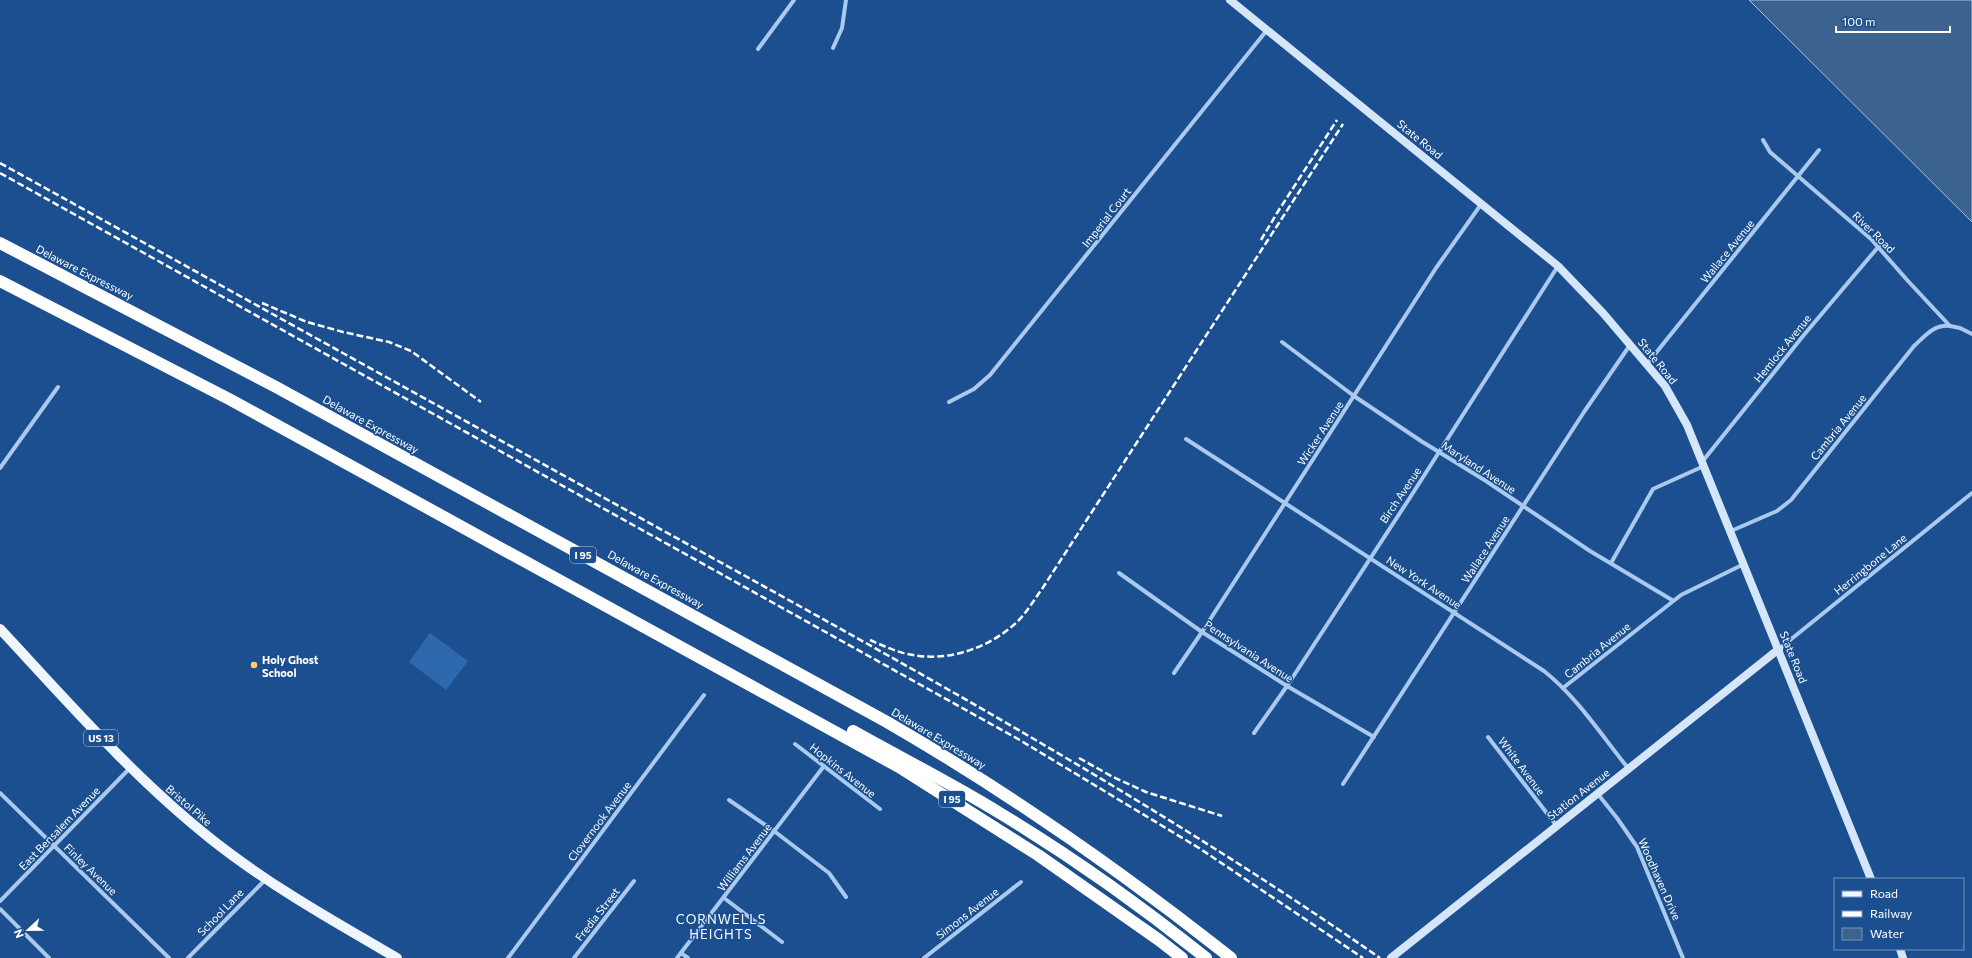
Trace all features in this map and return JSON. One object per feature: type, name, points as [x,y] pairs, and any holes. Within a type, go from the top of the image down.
[{"type":"highway","name":"Delaware Expressway","points":[[0,243],[276,387],[887,722],[975,774],[1067,835],[1231,958]]},
{"type":"highway","name":"I 95","points":[[0,281],[224,397],[831,728],[947,796],[1038,855],[1159,940],[1182,958]]},
{"type":"highway","points":[[708,662],[758,679],[998,812],[1098,876],[1206,958]]},
{"type":"main road","name":"State Road","points":[[1230,0],[1558,266],[1630,344],[1665,386],[1680,411],[1731,531],[1871,878]]},
{"type":"main road","name":"Bristol Pike","points":[[0,629],[130,768],[209,838],[265,880],[397,958]]},
{"type":"main road","name":"Station Avenue","points":[[1391,958],[1779,648]]},
{"type":"street","points":[[758,49],[794,0]]},
{"type":"street","points":[[833,48],[842,28],[846,0]]},
{"type":"street","name":"Imperial Court","points":[[949,402],[974,389],[990,376],[1267,30]]},
{"type":"street","name":"River Road","points":[[1764,140],[1770,152],[1855,224],[1878,246],[1950,326],[1960,328],[1972,334]]},
{"type":"street","name":"Wallace Avenue","points":[[1647,364],[1819,150]]},
{"type":"street","name":"Wicker Avenue","points":[[1174,673],[1202,632],[1436,268],[1482,203]]},
{"type":"street","name":"Hemlock Avenue","points":[[1611,563],[1653,489],[1703,464],[1803,336],[1878,246]]},
{"type":"street","name":"Birch Avenue","points":[[1254,733],[1287,686],[1558,266]]},
{"type":"street","name":"Cambria Avenue","points":[[1731,531],[1777,511],[1790,500],[1914,346],[1935,328],[1941,325],[1950,326]]},
{"type":"street","name":"Maryland Avenue","points":[[1282,342],[1354,396],[1611,563],[1672,600]]},
{"type":"street","name":"Wallace Avenue","points":[[1343,784],[1584,412],[1630,344]]},
{"type":"street","points":[[0,468],[58,387]]},
{"type":"street","name":"New York Avenue","points":[[1186,439],[1544,671],[1563,688],[1628,768]]},
{"type":"street","name":"Herringbone Lane","points":[[1779,648],[1972,493]]},
{"type":"street","name":"Cambria Avenue","points":[[1563,688],[1672,600],[1703,582],[1744,564]]},
{"type":"street","name":"Pennsylvania Avenue","points":[[1119,573],[1202,632],[1287,686],[1374,737]]},
{"type":"street","name":"Clovernook Avenue","points":[[508,958],[618,810],[684,725],[704,695]]},
{"type":"street","name":"White Avenue","points":[[1488,737],[1556,826]]},
{"type":"street","name":"Hopkins Avenue","points":[[795,744],[880,810]]},
{"type":"street","name":"Williams Avenue","points":[[677,958],[824,766]]},
{"type":"street","name":"East Bensalem Avenue","points":[[0,901],[130,768]]},
{"type":"street","name":"Woodhaven Drive","points":[[1597,793],[1621,822],[1637,847],[1683,958]]},
{"type":"street","name":"Finley Avenue","points":[[0,794],[170,958]]},
{"type":"street","points":[[729,800],[774,831],[829,873],[846,897]]},
{"type":"street","name":"School Lane","points":[[188,958],[265,880]]},
{"type":"street","name":"Fredia Street","points":[[574,958],[634,881]]},
{"type":"street","name":"Simons Avenue","points":[[924,958],[1021,882]]},
{"type":"street","points":[[724,898],[782,942]]},
{"type":"street","points":[[0,909],[49,958]]},
{"type":"street","points":[[681,953],[688,958]]},
{"type":"shaded area","points":[[430,633],[468,661],[446,690],[409,662]]},
{"type":"water","points":[[1749,0],[1972,0],[1972,222]]},
{"type":"railway","points":[[1261,240],[1337,120]]},
{"type":"railway","points":[[870,640],[902,653],[927,657],[941,656],[955,654],[983,645],[1007,630],[1018,621],[1042,589],[1343,124]]},
{"type":"railway","points":[[0,163],[960,696],[1046,746],[1215,849],[1298,902],[1380,958]]},
{"type":"railway","points":[[0,173],[1018,739],[1199,848],[1363,958]]},
{"type":"railway","points":[[262,303],[307,322],[389,342],[411,351],[481,402]]},
{"type":"railway","points":[[1079,758],[1113,777],[1146,792],[1222,816]]},
{"type":"place","name":"Holy Ghost School","points":[[254,665]]},
{"type":"district","name":"CORNWELLS HEIGHTS","points":[[721,926]]}]
